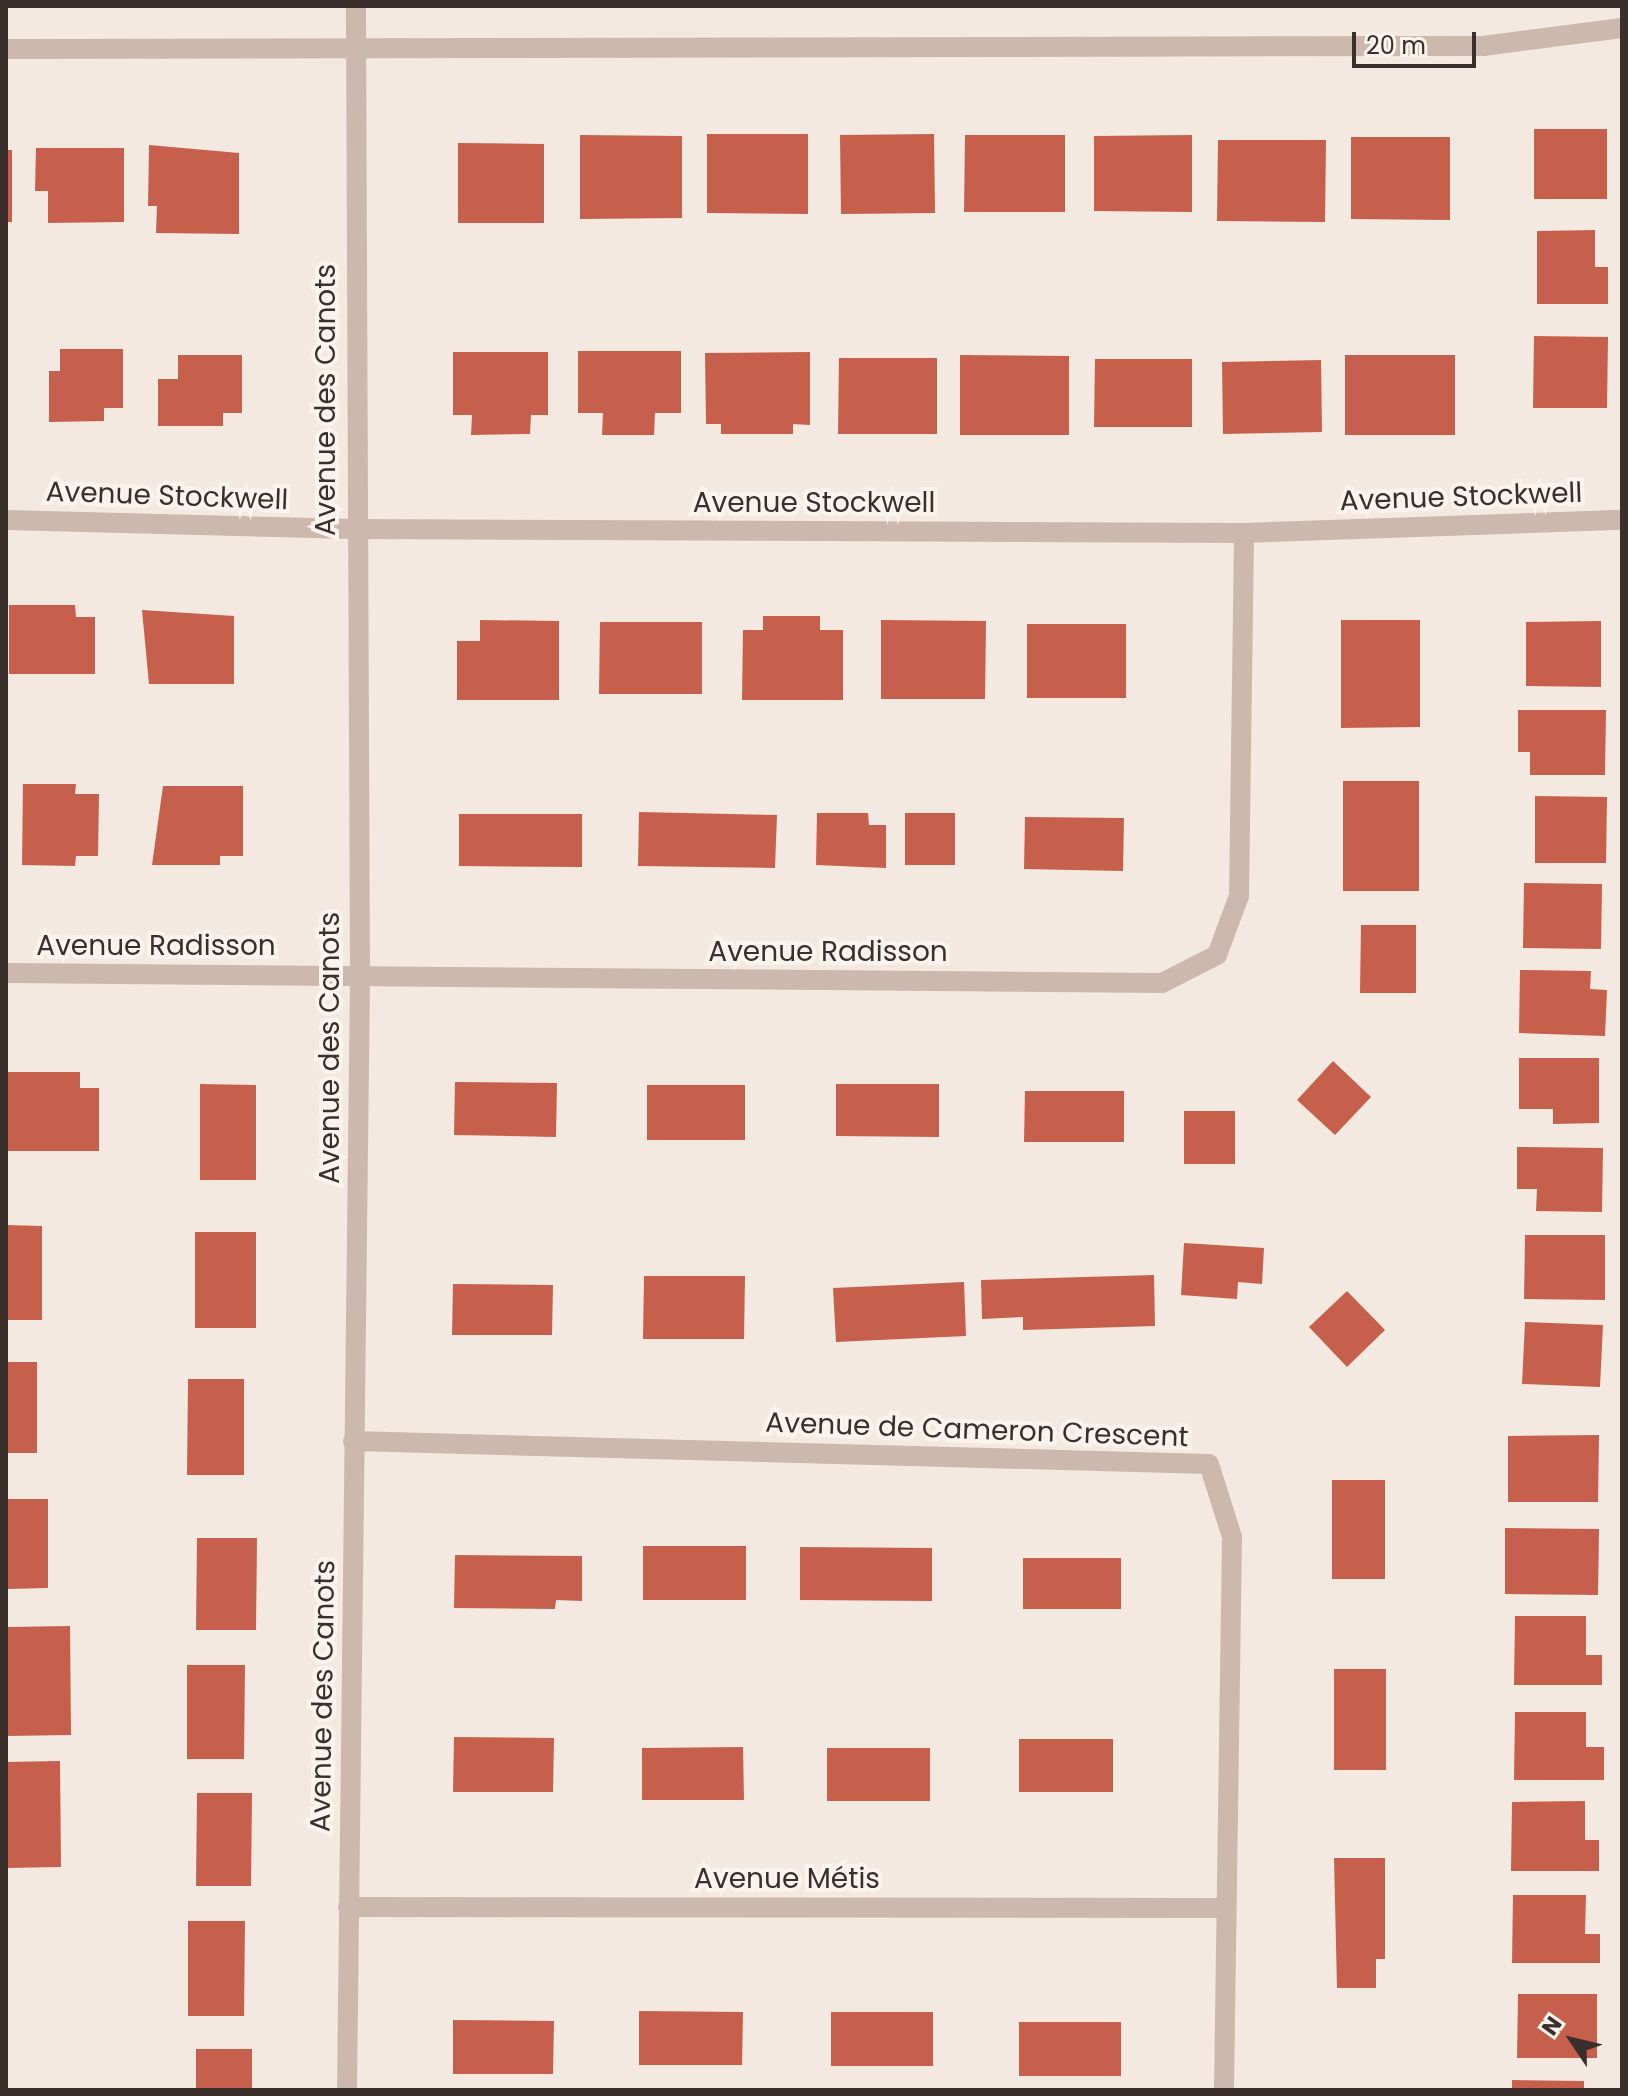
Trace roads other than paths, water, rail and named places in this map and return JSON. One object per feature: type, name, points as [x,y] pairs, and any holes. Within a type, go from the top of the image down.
[{"type":"street","name":"Avenue des Canots","points":[[347,2090],[360,976],[353,529],[356,6]]},
{"type":"street","points":[[6,49],[1483,46],[1622,28]]},
{"type":"street","name":"Avenue Stockwell","points":[[6,520],[353,529],[1244,533],[1622,520]]},
{"type":"street","name":"Avenue Radisson","points":[[6,973],[1162,983],[1217,955],[1239,896],[1244,533]]},
{"type":"street","name":"Avenue de Cameron Crescent","points":[[353,1441],[1209,1464],[1232,1537],[1224,2090]]},
{"type":"street","name":"Avenue Métis","points":[[348,1907],[1225,1908]]}]
